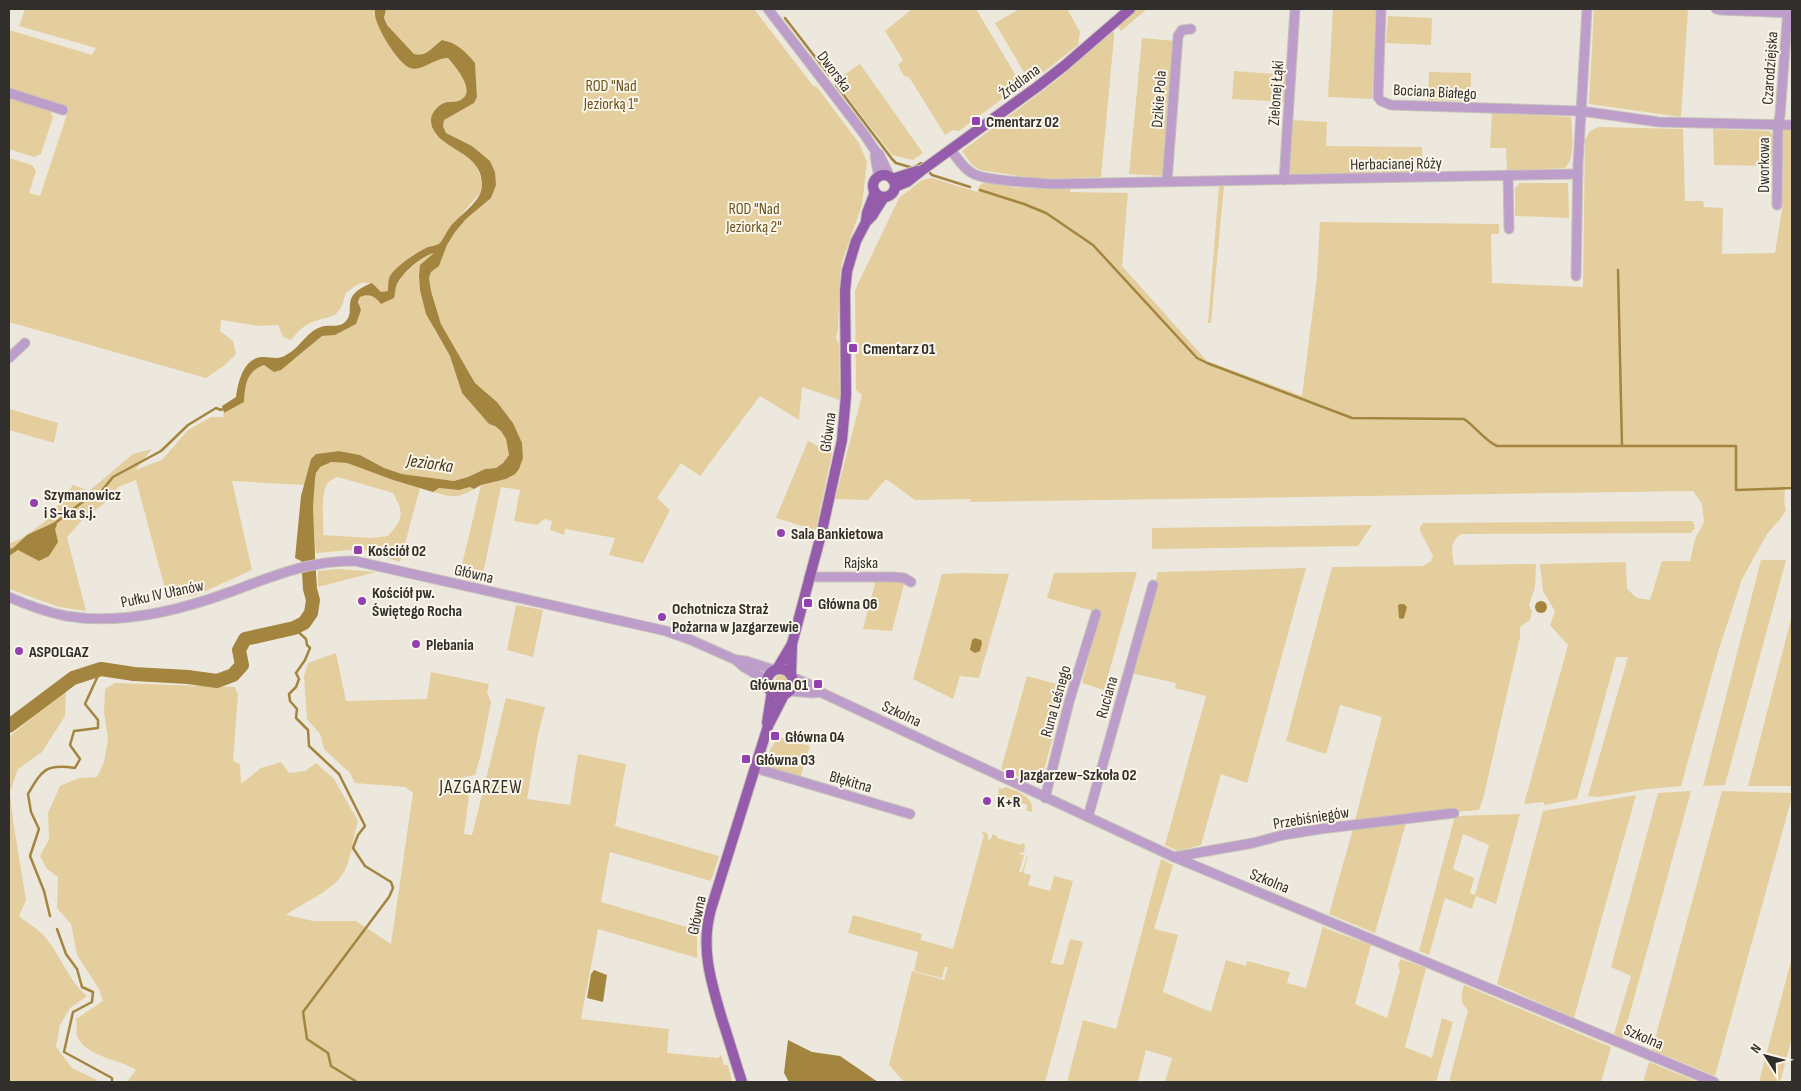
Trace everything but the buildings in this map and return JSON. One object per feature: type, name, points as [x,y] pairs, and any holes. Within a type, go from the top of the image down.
[{"type":"main road","name":"Źródlana","points":[[892,181],[907,182],[1064,66],[1130,9]]},
{"type":"main road","points":[[885,175],[892,181],[890,195],[880,194],[874,184],[879,177],[885,175]]},
{"type":"main road","name":"Główna","points":[[791,676],[792,644],[810,577],[842,440],[846,395],[845,292],[847,271],[853,249],[866,222],[872,216],[880,194]]},
{"type":"main road","name":"Główna","points":[[776,670],[792,644]]},
{"type":"main road","points":[[776,670],[785,670],[791,676],[793,684],[787,692],[776,694],[770,687],[768,677],[776,670]]},
{"type":"main road","name":"Główna","points":[[768,726],[770,687]]},
{"type":"main road","name":"Główna","points":[[742,1082],[711,980],[706,941],[709,915],[768,726],[787,692]]},
{"type":"street","name":"Dworska","points":[[768,9],[879,154],[892,181]]},
{"type":"street","name":"Zielonej Łąki","points":[[1284,180],[1295,9]]},
{"type":"street","name":"Bociana Białego","points":[[1381,9],[1378,97],[1384,103],[1581,111]]},
{"type":"street","points":[[1576,276],[1578,174],[1587,9]]},
{"type":"street","name":"Czarodziejska","points":[[1716,9],[1790,11],[1778,125]]},
{"type":"street","name":"Dzikie Pola","points":[[1167,181],[1178,36],[1182,30],[1191,29]]},
{"type":"street","points":[[9,93],[63,110]]},
{"type":"street","points":[[1581,111],[1659,122],[1792,125]]},
{"type":"street","name":"Dworkowa","points":[[1777,205],[1778,125]]},
{"type":"street","name":"Herbacianej Róży","points":[[951,150],[970,172],[979,176],[1023,183],[1578,174]]},
{"type":"street","name":"Dworska","points":[[876,152],[879,177]]},
{"type":"street","points":[[1508,175],[1509,229]]},
{"type":"street","points":[[9,358],[25,343]]},
{"type":"street","name":"Główna","points":[[319,563],[336,561],[371,564],[652,628],[692,640],[736,660],[762,676],[770,687]]},
{"type":"street","name":"Pułku IV Ułanów","points":[[9,597],[35,608],[68,616],[99,618],[126,616],[188,605],[291,569],[319,563]]},
{"type":"street","name":"Rajska","points":[[810,577],[893,577],[904,578],[912,582]]},
{"type":"street","name":"Ruciana","points":[[1088,817],[1153,585]]},
{"type":"street","name":"Runa Leśnego","points":[[1045,798],[1069,702],[1096,614]]},
{"type":"street","name":"Główna","points":[[736,660],[746,660],[776,670]]},
{"type":"street","name":"Szkolna","points":[[791,676],[816,688],[820,692],[1174,857],[1714,1082]]},
{"type":"street","name":"Szkolna","points":[[787,692],[820,692]]},
{"type":"street","name":"Błękitna","points":[[755,768],[910,814]]},
{"type":"street","name":"Przebiśniegów","points":[[1174,857],[1253,843],[1320,828],[1454,813]]},
{"type":"green space","points":[[25,9],[375,9],[373,13],[399,58],[448,58],[464,78],[468,89],[466,96],[461,100],[450,101],[432,128],[436,135],[452,145],[476,165],[483,184],[481,192],[450,227],[440,244],[425,249],[395,270],[388,291],[381,292],[376,287],[367,283],[359,284],[345,294],[340,310],[336,314],[305,326],[291,340],[283,337],[278,325],[259,326],[221,320],[220,331],[233,341],[236,354],[225,365],[206,378],[9,322],[9,158],[32,165],[36,171],[29,193],[40,196],[69,108],[9,89],[9,30],[92,55],[96,48],[19,26]]},
{"type":"green space","points":[[386,9],[754,9],[859,143],[867,162],[862,205],[842,262],[840,275],[836,338],[839,344],[840,400],[802,387],[799,420],[760,396],[700,476],[681,463],[657,498],[670,510],[643,563],[609,555],[615,538],[565,529],[564,535],[550,530],[552,521],[544,519],[537,525],[514,521],[520,490],[501,487],[481,583],[459,577],[481,485],[506,479],[523,458],[522,444],[513,423],[497,402],[475,383],[441,324],[429,278],[431,272],[439,266],[447,245],[455,232],[466,219],[491,198],[495,172],[490,161],[472,146],[446,133],[443,126],[443,120],[474,103],[477,97],[475,63],[448,41],[442,40],[422,54],[414,54],[387,25],[384,18]]},
{"type":"green space","points":[[912,9],[976,9],[1021,84],[1002,94],[1002,99],[959,131],[953,130],[945,135],[909,77],[904,76],[898,65],[903,60],[885,31]]},
{"type":"green space","points":[[1020,9],[1067,9],[1080,32],[1078,45],[1035,79],[1028,79],[995,23]]},
{"type":"green space","points":[[1138,9],[1147,9],[1121,31],[1118,26]]},
{"type":"green space","points":[[1333,9],[1377,9],[1372,99],[1328,97]]},
{"type":"green space","points":[[1594,9],[1688,9],[1681,117],[1589,104]]},
{"type":"green space","points":[[1388,16],[1432,18],[1431,45],[1386,43]]},
{"type":"green space","points":[[1113,31],[1101,177],[1040,179],[980,170],[972,165],[962,151],[1057,80]]},
{"type":"green space","points":[[1142,38],[1175,41],[1163,176],[1129,174]]},
{"type":"green space","points":[[860,64],[923,153],[913,160],[892,155],[835,81]]},
{"type":"green space","points":[[1234,71],[1287,75],[1285,102],[1232,99]]},
{"type":"green space","points":[[1429,72],[1471,73],[1471,96],[1465,101],[1428,100]]},
{"type":"green space","points":[[9,97],[50,111],[53,117],[41,154],[34,157],[9,149]]},
{"type":"green space","points":[[1492,113],[1571,117],[1572,151],[1571,158],[1565,168],[1507,171],[1506,148],[1490,148]]},
{"type":"green space","points":[[1291,120],[1327,122],[1326,146],[1422,147],[1423,172],[1287,174]]},
{"type":"green space","points":[[1599,127],[1683,129],[1685,201],[1703,201],[1704,207],[1723,208],[1722,254],[1775,253],[1782,209],[1783,130],[1792,128],[1792,486],[1785,487],[1784,501],[1786,510],[1767,534],[1742,579],[1719,649],[1681,786],[1599,797],[1588,796],[1628,657],[1616,657],[1577,799],[1544,805],[1544,802],[1524,804],[1568,645],[1550,625],[1555,611],[1543,591],[1540,564],[1626,562],[1627,589],[1637,598],[1650,600],[1662,561],[1690,561],[1695,539],[1704,522],[1702,504],[1693,491],[970,502],[971,499],[915,500],[886,479],[868,500],[835,499],[862,395],[856,390],[855,290],[899,198],[922,180],[932,178],[977,192],[979,186],[985,182],[1015,188],[1070,189],[1070,192],[1128,193],[1122,266],[1207,361],[1302,396],[1317,277],[1320,222],[1499,224],[1499,234],[1491,234],[1492,283],[1583,287],[1585,140],[1590,131]]},
{"type":"green space","points":[[1713,129],[1769,131],[1774,136],[1774,166],[1714,165]]},
{"type":"green space","points":[[1520,183],[1568,183],[1569,218],[1515,216],[1515,188]]},
{"type":"green space","points":[[1219,186],[1224,186],[1211,323],[1208,323]]},
{"type":"green space","points":[[435,253],[421,265],[434,329],[450,356],[462,393],[489,424],[501,431],[506,439],[509,455],[503,463],[496,468],[485,469],[454,481],[402,474],[384,468],[360,455],[339,451],[316,454],[311,459],[305,485],[232,481],[252,570],[199,594],[168,600],[136,480],[118,487],[106,502],[84,518],[67,537],[86,611],[59,607],[9,589],[9,544],[24,537],[47,520],[73,485],[89,491],[133,454],[152,449],[135,470],[162,460],[188,430],[211,417],[223,417],[224,413],[244,402],[245,390],[253,371],[263,365],[268,367],[295,359],[322,336],[335,335],[356,324],[360,297],[370,295],[386,302],[393,298],[396,286],[403,275],[427,254]]},
{"type":"green space","points":[[9,409],[58,423],[54,443],[9,430]]},
{"type":"green space","points":[[808,441],[832,453],[816,530],[776,518]]},
{"type":"green space","points":[[331,462],[347,463],[420,488],[400,562],[361,549],[316,553],[313,507],[314,481],[320,466]],"holes":[[[338,477],[393,493],[401,515],[400,520],[388,536],[370,538],[323,535],[324,493],[331,480]]]},
{"type":"green space","points":[[470,487],[474,489],[458,496],[433,492],[439,488],[459,490]]},
{"type":"green space","points":[[1693,521],[1695,528],[1691,533],[1462,534],[1455,540],[1452,547],[1454,565],[1536,564],[1535,587],[1529,605],[1532,611],[1530,620],[1520,627],[1520,637],[1479,810],[1407,816],[1375,822],[1355,820],[1382,717],[1340,705],[1326,754],[1286,741],[1332,567],[1423,566],[1431,561],[1433,556],[1420,531],[1423,523]]},
{"type":"green space","points":[[1372,525],[1358,546],[1152,549],[1152,528]]},
{"type":"green space","points":[[1761,560],[1786,560],[1725,785],[1703,786]]},
{"type":"green space","points":[[1306,568],[1247,783],[1221,774],[1201,845],[1178,851],[1165,845],[1206,696],[1175,688],[1176,683],[1131,673],[1158,572]]},
{"type":"green space","points":[[338,569],[376,572],[318,587],[318,571]]},
{"type":"green space","points":[[1137,572],[1104,690],[1082,683],[1100,613],[1047,598],[1054,573]]},
{"type":"green space","points":[[942,574],[1009,574],[979,678],[960,676],[953,699],[913,679]]},
{"type":"green space","points":[[876,580],[901,580],[904,584],[892,631],[863,629]]},
{"type":"green space","points":[[516,605],[543,610],[533,657],[507,650]]},
{"type":"green space","points":[[1792,615],[1792,786],[1748,786]]},
{"type":"green space","points":[[336,653],[346,701],[427,699],[431,672],[489,684],[487,692],[491,702],[475,775],[439,782],[448,786],[463,788],[469,796],[464,834],[472,835],[506,698],[545,707],[538,734],[527,799],[570,805],[578,754],[626,764],[615,826],[719,856],[711,881],[610,852],[601,902],[697,930],[697,958],[598,929],[581,1019],[669,1029],[667,1053],[718,1058],[721,1055],[724,1065],[728,1065],[732,1082],[127,1082],[136,1070],[95,1053],[81,1043],[77,1036],[76,1019],[103,1001],[99,989],[77,955],[71,924],[57,908],[58,877],[47,869],[40,856],[49,839],[48,813],[60,786],[79,778],[97,777],[104,762],[108,739],[104,712],[105,689],[115,683],[235,687],[238,695],[233,761],[240,764],[241,784],[261,768],[281,762],[289,773],[305,771],[316,763],[334,779],[358,821],[345,870],[334,884],[286,915],[313,921],[356,921],[391,944],[413,793],[405,787],[355,783],[350,773],[324,749],[320,734],[307,719],[304,676],[308,663]]},
{"type":"green space","points":[[781,675],[787,681],[781,687],[775,681]]},
{"type":"green space","points":[[1027,676],[1067,687],[1041,781],[1035,783],[1001,769]]},
{"type":"green space","points":[[66,689],[65,716],[42,752],[18,769],[10,792],[26,900],[19,916],[46,938],[71,977],[87,996],[70,1008],[60,1025],[56,1047],[72,1068],[97,1080],[97,1082],[9,1082],[9,737]]},
{"type":"green space","points":[[778,737],[810,746],[800,778],[765,767],[770,750]]},
{"type":"green space","points":[[1006,787],[1024,795],[1031,802],[1032,812],[1026,810],[1027,805],[1022,803],[1020,808],[1017,807],[1018,802],[1000,797],[999,801],[997,801],[999,788]]},
{"type":"green space","points":[[1691,791],[1623,1038],[1614,1034],[1631,976],[1611,967],[1658,793]]},
{"type":"green space","points":[[1722,791],[1792,793],[1792,797],[1715,1076],[1652,1050]]},
{"type":"green space","points":[[1636,795],[1574,1018],[1497,984],[1543,811]]},
{"type":"green space","points":[[1520,814],[1496,904],[1476,896],[1472,909],[1445,898],[1429,955],[1419,951],[1455,816]],"holes":[[[1463,834],[1489,845],[1475,895],[1470,893],[1474,878],[1453,869]]]},
{"type":"green space","points":[[1406,823],[1375,933],[1329,914],[1353,829]]},
{"type":"green space","points":[[981,833],[988,834],[988,839],[990,840],[993,834],[997,838],[1021,845],[1022,843],[1025,844],[1024,853],[1021,852],[1020,854],[1024,855],[1019,872],[1022,872],[1028,856],[1023,873],[1031,875],[1028,885],[1050,891],[1054,876],[1073,881],[1051,963],[1063,965],[1070,939],[1083,942],[1045,1082],[904,1082],[889,1065],[912,971],[944,980],[948,967],[945,967],[942,978],[914,971],[918,952],[848,933],[853,915],[922,934],[919,946],[921,940],[953,949],[984,835]]},
{"type":"green space","points":[[1161,859],[1173,865],[1154,929],[1178,935],[1163,992],[1211,1012],[1226,960],[1246,966],[1247,961],[1290,972],[1287,983],[1306,988],[1323,926],[1371,945],[1355,1004],[1387,1018],[1400,971],[1398,965],[1401,959],[1426,968],[1405,1047],[1432,1058],[1442,1018],[1453,1022],[1436,1082],[1165,1082],[1172,1058],[1146,1050],[1138,1082],[1067,1082],[1083,1020],[1116,1029]]},
{"type":"green space","points":[[1792,957],[1792,1038],[1780,1082],[1759,1082]]},
{"type":"green space","points":[[1464,985],[1611,1047],[1601,1082],[1449,1082],[1468,1010],[1463,1004],[1462,998]]},
{"type":"green space","points":[[1649,1062],[1698,1082],[1643,1082]]},
{"type":"shaded area","points":[[375,9],[386,9],[384,18],[387,25],[414,54],[426,53],[442,40],[465,52],[475,63],[477,97],[474,103],[444,120],[443,126],[446,133],[472,146],[490,161],[495,172],[496,185],[491,198],[466,219],[455,232],[447,245],[439,266],[431,272],[429,278],[441,324],[475,383],[497,402],[513,423],[522,443],[523,458],[515,474],[506,479],[481,485],[474,489],[470,487],[459,490],[439,488],[433,492],[347,463],[331,462],[320,467],[316,473],[313,506],[315,558],[301,561],[295,558],[301,496],[311,459],[316,454],[339,451],[360,455],[384,468],[402,474],[454,481],[485,469],[496,468],[509,455],[506,439],[501,431],[489,424],[462,393],[450,356],[426,314],[420,290],[420,265],[434,253],[424,257],[406,271],[398,282],[394,298],[381,304],[372,296],[360,297],[358,302],[361,310],[356,324],[335,335],[322,336],[281,370],[274,372],[264,365],[253,371],[246,385],[244,402],[224,413],[222,406],[236,397],[240,377],[251,361],[264,357],[283,357],[316,329],[344,323],[350,314],[351,299],[361,288],[372,283],[381,292],[388,291],[389,279],[393,272],[417,253],[440,243],[454,222],[475,202],[481,191],[480,173],[474,164],[439,137],[433,130],[431,120],[434,111],[439,106],[459,101],[466,95],[466,84],[463,78],[448,58],[443,58],[415,69],[405,65],[386,42],[377,23]]},
{"type":"shaded area","points":[[55,522],[57,525],[55,529],[58,542],[49,556],[39,561],[18,550],[9,556],[9,549],[13,548],[27,535]]},
{"type":"shaded area","points":[[1539,601],[1543,601],[1547,607],[1543,613],[1539,613],[1535,609],[1535,605]]},
{"type":"shaded area","points":[[1404,604],[1407,607],[1402,619],[1399,618],[1398,605]]},
{"type":"shaded area","points":[[975,638],[981,640],[982,643],[980,651],[975,653],[970,650],[972,640]]},
{"type":"shaded area","points":[[594,970],[607,975],[603,1002],[587,998],[591,974]]},
{"type":"shaded area","points":[[788,1040],[812,1052],[840,1056],[878,1082],[789,1082],[784,1073]]},
{"type":"waterway","points":[[785,18],[829,75]]},
{"type":"waterway","points":[[836,85],[896,163],[913,168],[921,163],[923,164]]},
{"type":"waterway","points":[[930,173],[970,187]]},
{"type":"waterway","points":[[980,190],[1046,213],[1093,245],[1197,358],[1352,418],[1464,419],[1497,446],[1736,446],[1736,490],[1792,488]]},
{"type":"waterway","points":[[1618,270],[1622,446]]},
{"type":"waterway","points":[[54,524],[85,500],[99,494],[113,477],[161,451],[188,425],[216,408],[221,410],[224,408]]},
{"type":"waterway","name":"Jeziorka","points":[[9,726],[73,678],[101,669],[134,674],[188,677],[217,681],[233,675],[242,665],[239,650],[245,639],[294,628],[304,623],[311,613],[313,600],[310,589],[307,541]]},
{"type":"waterway","points":[[294,628],[306,639],[307,645],[310,648],[305,660],[296,673],[299,679],[296,687],[289,694],[290,701],[297,709],[296,718],[308,730],[309,746],[339,774],[365,826],[358,835],[353,848],[365,866],[391,882],[393,888],[389,897],[303,1012],[307,1039],[328,1053],[331,1066],[357,1082]]},
{"type":"waterway","points":[[50,916],[44,891],[30,856],[39,829],[31,812],[28,794],[37,779],[46,770],[57,767],[75,768],[80,759],[70,745],[74,731],[98,728],[98,720],[85,704],[101,669]]},
{"type":"waterway","points":[[57,929],[66,954],[77,969],[82,987],[93,992],[92,1002],[73,1012],[64,1052],[112,1078],[112,1082]]},
{"type":"place","name":"Cmentarz 02","points":[[976,121]]},
{"type":"place","name":"Cmentarz 01","points":[[853,348]]},
{"type":"place","name":"Szymanowicz i S-ka s.j.","points":[[34,503]]},
{"type":"place","name":"Sala Bankietowa","points":[[781,533]]},
{"type":"place","name":"Kościół 02","points":[[358,550]]},
{"type":"place","name":"Kościół pw. Świętego Rocha","points":[[362,601]]},
{"type":"place","name":"Główna 06","points":[[808,603]]},
{"type":"place","name":"Ochotnicza Straż Pożarna w Jazgarzewie","points":[[662,617]]},
{"type":"place","name":"Plebania","points":[[416,644]]},
{"type":"place","name":"ASPOLGAZ","points":[[19,651]]},
{"type":"place","name":"Główna 01","points":[[818,684]]},
{"type":"place","name":"Główna 04","points":[[775,736]]},
{"type":"place","name":"Główna 03","points":[[746,759]]},
{"type":"place","name":"Jazgarzew-Szkoła 02","points":[[1010,774]]},
{"type":"place","name":"K+R","points":[[987,801]]},
{"type":"district","name":"JAZGARZEW","points":[[481,786]]},
{"type":"park label","name":"ROD \"Nad Jeziorką 1\"","points":[[611,94]]},
{"type":"park label","name":"ROD \"Nad Jeziorką 2\"","points":[[754,217]]}]
